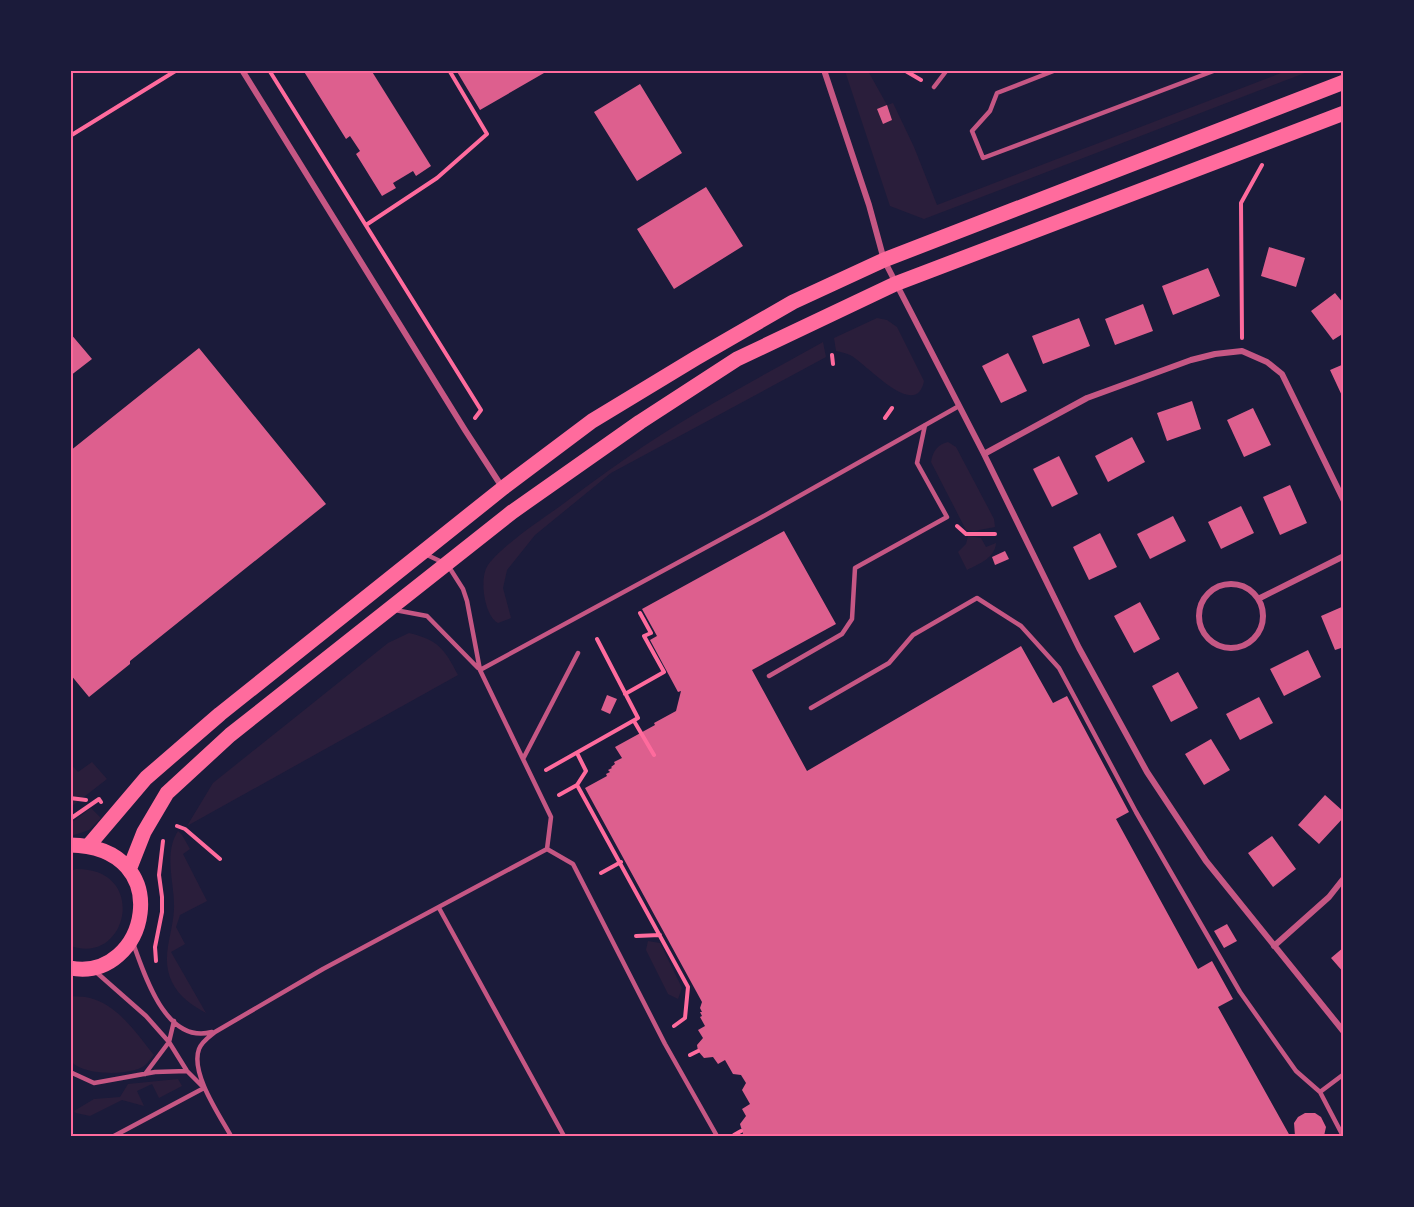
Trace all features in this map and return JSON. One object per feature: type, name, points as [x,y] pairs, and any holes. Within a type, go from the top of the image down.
[{"type":"main road","points":[[89,845],[146,778],[220,714],[503,488],[592,421],[793,302],[884,260],[1344,82]]},
{"type":"main road","points":[[129,870],[144,832],[167,793],[230,735],[512,512],[737,359],[896,284],[1344,113]]},
{"type":"main road","points":[[70,845],[89,845],[118,858],[129,870],[138,886],[141,905],[139,923],[132,940],[121,953],[108,962],[92,968],[70,968]]},
{"type":"street","points":[[242,70],[459,421],[503,488]]},
{"type":"street","points":[[824,70],[884,260],[984,454],[1079,648],[1147,772],[1206,861],[1344,1032]]},
{"type":"street","points":[[984,454],[1087,398],[1191,360],[1242,351],[1267,362],[1281,374],[1344,501]]},
{"type":"street","points":[[1258,599],[1344,556]]},
{"type":"street","points":[[1241,585],[1251,590],[1258,599],[1263,620],[1259,631],[1243,646],[1232,648],[1221,646],[1210,641],[1203,633],[1199,622],[1199,611],[1202,600],[1209,591],[1219,586],[1241,585]]},
{"type":"street","points":[[1274,946],[1329,897],[1344,878]]},
{"type":"lane","points":[[934,87],[947,70]]},
{"type":"lane","points":[[1056,70],[997,93],[990,111],[972,131],[983,158],[1216,70]]},
{"type":"lane","points":[[480,670],[762,517],[959,406]]},
{"type":"lane","points":[[769,676],[842,634],[852,619],[855,568],[947,517],[917,464],[925,425]]},
{"type":"lane","points":[[422,553],[447,564],[463,590],[480,670],[551,817],[548,849]]},
{"type":"lane","points":[[811,708],[889,663],[913,635],[977,598],[1021,626],[1059,668],[1136,812],[1240,992],[1296,1071],[1320,1092],[1343,1137]]},
{"type":"lane","points":[[389,609],[427,616],[480,670]]},
{"type":"lane","points":[[523,759],[578,653]]},
{"type":"lane","points":[[231,1137],[204,1088],[198,1062],[198,1051],[203,1041],[323,969],[548,849]]},
{"type":"lane","points":[[548,849],[573,864],[661,1037],[717,1137]]},
{"type":"lane","points":[[439,908],[564,1137]]},
{"type":"lane","points":[[132,940],[148,984],[163,1010],[193,1034],[201,1036],[215,1032]]},
{"type":"lane","points":[[92,968],[146,1016],[169,1042],[187,1071],[204,1088]]},
{"type":"lane","points":[[145,1074],[169,1042],[174,1021]]},
{"type":"lane","points":[[70,1072],[94,1083],[145,1074],[187,1071]]},
{"type":"lane","points":[[1320,1092],[1344,1074]]},
{"type":"lane","points":[[114,1137],[204,1088]]},
{"type":"path","points":[[269,70],[481,410]]},
{"type":"path","points":[[366,225],[437,178],[487,134],[449,70]]},
{"type":"path","points":[[904,70],[934,87]]},
{"type":"path","points":[[70,136],[177,71]]},
{"type":"path","points":[[1242,338],[1241,203],[1262,164]]},
{"type":"path","points":[[832,355],[833,364]]},
{"type":"path","points":[[885,418],[892,408]]},
{"type":"path","points":[[966,534],[995,534]]},
{"type":"path","points":[[625,693],[664,672],[644,636],[651,633],[640,613]]},
{"type":"path","points":[[546,770],[638,718],[597,639]]},
{"type":"path","points":[[634,720],[654,755]]},
{"type":"path","points":[[559,795],[577,785],[586,771],[577,753]]},
{"type":"path","points":[[577,785],[688,987],[686,1018],[674,1026]]},
{"type":"path","points":[[70,798],[86,800]]},
{"type":"path","points":[[70,819],[99,800],[107,807]]},
{"type":"path","points":[[177,826],[185,829],[220,859]]},
{"type":"path","points":[[601,873],[621,862]]},
{"type":"path","points":[[636,936],[660,935]]},
{"type":"path","points":[[690,1055],[698,1051]]},
{"type":"path","points":[[734,1135],[741,1131]]},
{"type":"shaded area","points":[[845,71],[868,71],[887,105],[893,103],[914,147],[937,205],[1286,71],[1310,71],[924,219],[890,206]]},
{"type":"shaded area","points":[[877,318],[887,320],[897,327],[924,381],[919,392],[911,395],[901,393],[850,355],[836,351],[834,338]]},
{"type":"shaded area","points":[[823,342],[826,357],[611,473],[535,535],[507,570],[503,588],[511,618],[498,623],[493,619],[484,596],[485,571],[494,558],[511,542],[609,470],[660,436]]},
{"type":"shaded area","points":[[948,442],[956,447],[994,519],[995,527],[974,531],[966,530],[931,462],[936,449]]},
{"type":"shaded area","points":[[968,536],[981,538],[986,547],[996,543],[990,557],[967,570],[958,552],[966,544]]},
{"type":"shaded area","points":[[409,633],[439,646],[458,675],[187,826],[213,783],[388,643]]},
{"type":"shaded area","points":[[92,762],[107,779],[71,807],[70,763],[78,772]]},
{"type":"shaded area","points":[[91,808],[101,818],[89,830],[71,836],[71,823]]},
{"type":"shaded area","points":[[178,831],[190,849],[183,854],[207,901],[180,915],[176,927],[185,944],[171,952],[206,1013],[191,1004],[178,992],[172,982],[167,964],[174,909],[170,859]]},
{"type":"shaded area","points":[[76,869],[99,873],[114,883],[122,898],[122,915],[117,930],[106,942],[91,948],[71,946],[71,871]]},
{"type":"shaded area","points":[[648,941],[660,943],[682,988],[678,999],[668,994],[646,950]]},
{"type":"shaded area","points":[[71,996],[90,998],[118,1013],[154,1055],[144,1066],[128,1072],[95,1072],[76,1065],[70,1060]]},
{"type":"shaded area","points":[[178,1079],[182,1086],[159,1098],[152,1084],[137,1091],[144,1106],[122,1100],[90,1116],[74,1111],[94,1099],[120,1097],[128,1084]]},
{"type":"building","points":[[303,70],[371,70],[431,166],[416,176],[413,171],[393,183],[396,188],[382,196],[356,154],[360,151],[350,136],[346,139]]},
{"type":"building","points":[[456,70],[543,70],[544,73],[480,110]]},
{"type":"building","points":[[640,84],[682,153],[637,181],[594,112]]},
{"type":"building","points":[[887,105],[892,120],[883,124],[877,109]]},
{"type":"building","points":[[706,187],[743,246],[674,289],[637,229]]},
{"type":"building","points":[[1269,247],[1305,258],[1296,287],[1261,276]]},
{"type":"building","points":[[1208,268],[1220,296],[1173,315],[1162,286]]},
{"type":"building","points":[[1335,293],[1344,304],[1344,333],[1333,340],[1311,311]]},
{"type":"building","points":[[1143,304],[1153,331],[1115,345],[1105,319]]},
{"type":"building","points":[[1079,318],[1090,346],[1043,364],[1032,336]]},
{"type":"building","points":[[70,333],[92,359],[70,376]]},
{"type":"building","points":[[199,348],[326,504],[130,661],[130,664],[89,697],[70,674],[70,451]]},
{"type":"building","points":[[1008,353],[1027,391],[1001,403],[982,366]]},
{"type":"building","points":[[1344,364],[1344,400],[1330,370]]},
{"type":"building","points":[[1192,401],[1201,429],[1167,441],[1157,413]]},
{"type":"building","points":[[1253,408],[1271,445],[1244,457],[1227,420]]},
{"type":"building","points":[[1132,437],[1145,462],[1108,482],[1095,456]]},
{"type":"building","points":[[1059,456],[1078,494],[1052,507],[1033,469]]},
{"type":"building","points":[[1290,485],[1307,523],[1280,535],[1263,497]]},
{"type":"building","points":[[1241,506],[1254,533],[1221,549],[1208,522]]},
{"type":"building","points":[[1173,516],[1186,541],[1150,559],[1137,534]]},
{"type":"building","points":[[784,531],[836,624],[752,670],[807,771],[1021,646],[1053,703],[1067,696],[1129,812],[1116,819],[1198,969],[1212,961],[1233,999],[1218,1007],[1290,1136],[747,1136],[743,1134],[740,1124],[746,1116],[742,1109],[750,1104],[742,1090],[746,1083],[741,1075],[733,1074],[725,1060],[718,1064],[713,1057],[704,1058],[698,1051],[697,1045],[703,1038],[698,1030],[705,1026],[700,1017],[702,1016],[700,1008],[702,1002],[585,788],[607,776],[614,762],[622,758],[615,747],[676,711],[681,691],[678,692],[650,640],[657,636],[642,609]]},
{"type":"building","points":[[1100,533],[1117,567],[1089,580],[1073,547]]},
{"type":"building","points":[[1005,551],[1009,559],[995,565],[992,557]]},
{"type":"building","points":[[1140,602],[1160,639],[1134,653],[1114,616]]},
{"type":"building","points":[[1344,606],[1344,647],[1335,650],[1321,616]]},
{"type":"building","points":[[1308,650],[1321,677],[1284,696],[1270,669]]},
{"type":"building","points":[[1178,672],[1198,708],[1171,722],[1152,686]]},
{"type":"building","points":[[607,695],[617,699],[610,714],[601,710]]},
{"type":"building","points":[[1259,697],[1273,723],[1240,740],[1226,714]]},
{"type":"building","points":[[1211,739],[1230,770],[1204,785],[1185,754]]},
{"type":"building","points":[[1325,795],[1344,812],[1344,817],[1319,844],[1298,825]]},
{"type":"building","points":[[1272,836],[1296,869],[1273,887],[1248,853]]},
{"type":"building","points":[[1227,924],[1237,941],[1224,948],[1214,931]]},
{"type":"building","points":[[1344,947],[1344,973],[1331,958]]},
{"type":"building","points":[[1305,1113],[1315,1113],[1321,1117],[1326,1127],[1324,1136],[1295,1136],[1294,1123]]}]
